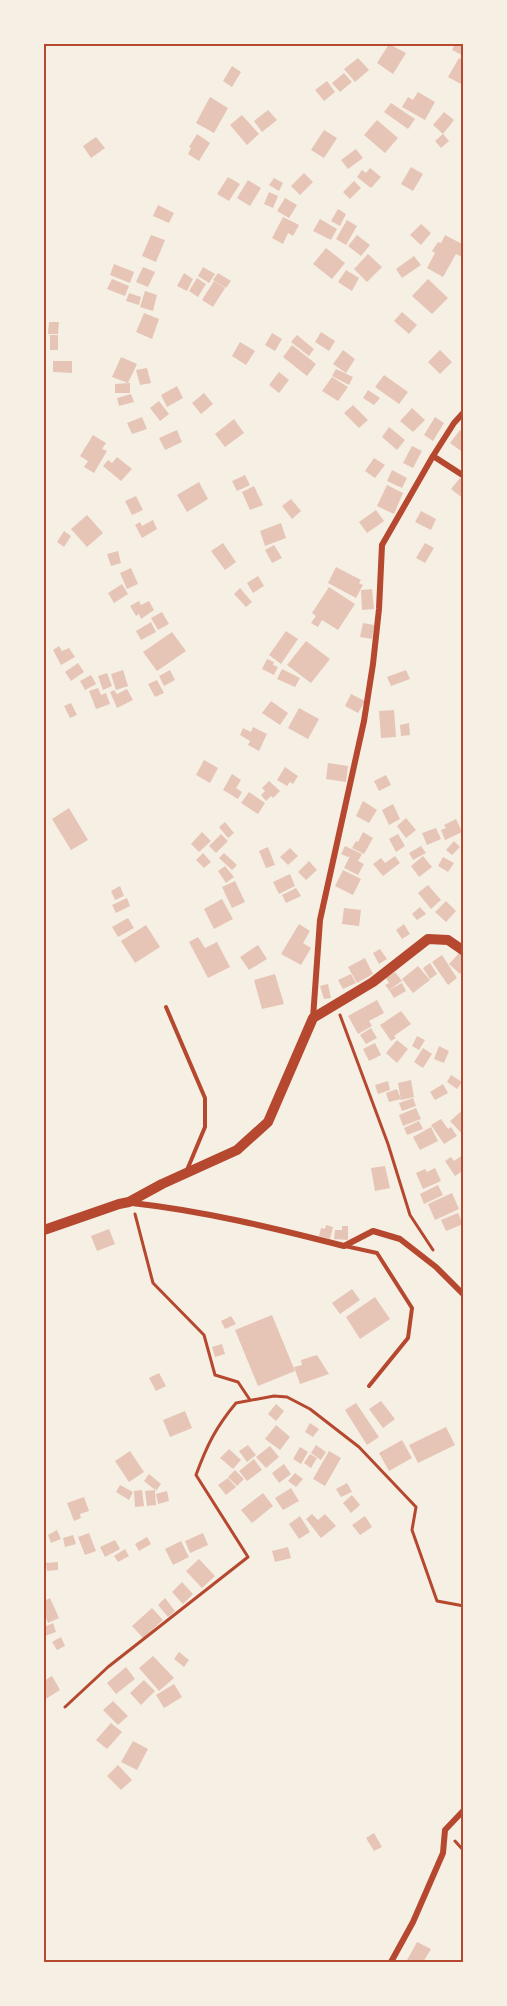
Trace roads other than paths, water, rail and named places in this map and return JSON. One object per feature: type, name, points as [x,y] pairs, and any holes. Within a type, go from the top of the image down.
[{"type":"street","points":[[44,1230],[129,1202],[237,1150],[268,1122],[313,1018],[320,920],[364,720],[373,664],[379,609],[382,545],[433,456],[454,423],[464,412]]},
{"type":"street","points":[[433,456],[464,476]]},
{"type":"street","points":[[313,1018],[373,982],[428,939],[448,940],[464,951]]},
{"type":"street","points":[[129,1202],[254,1223],[344,1246],[372,1231],[400,1239],[436,1267],[464,1295]]},
{"type":"street","points":[[391,1962],[413,1922],[443,1853],[445,1830],[464,1810]]},
{"type":"lane","points":[[166,1007],[205,1098],[206,1127],[186,1173]]},
{"type":"lane","points":[[344,1246],[377,1253],[412,1308],[408,1338],[369,1386]]}]
